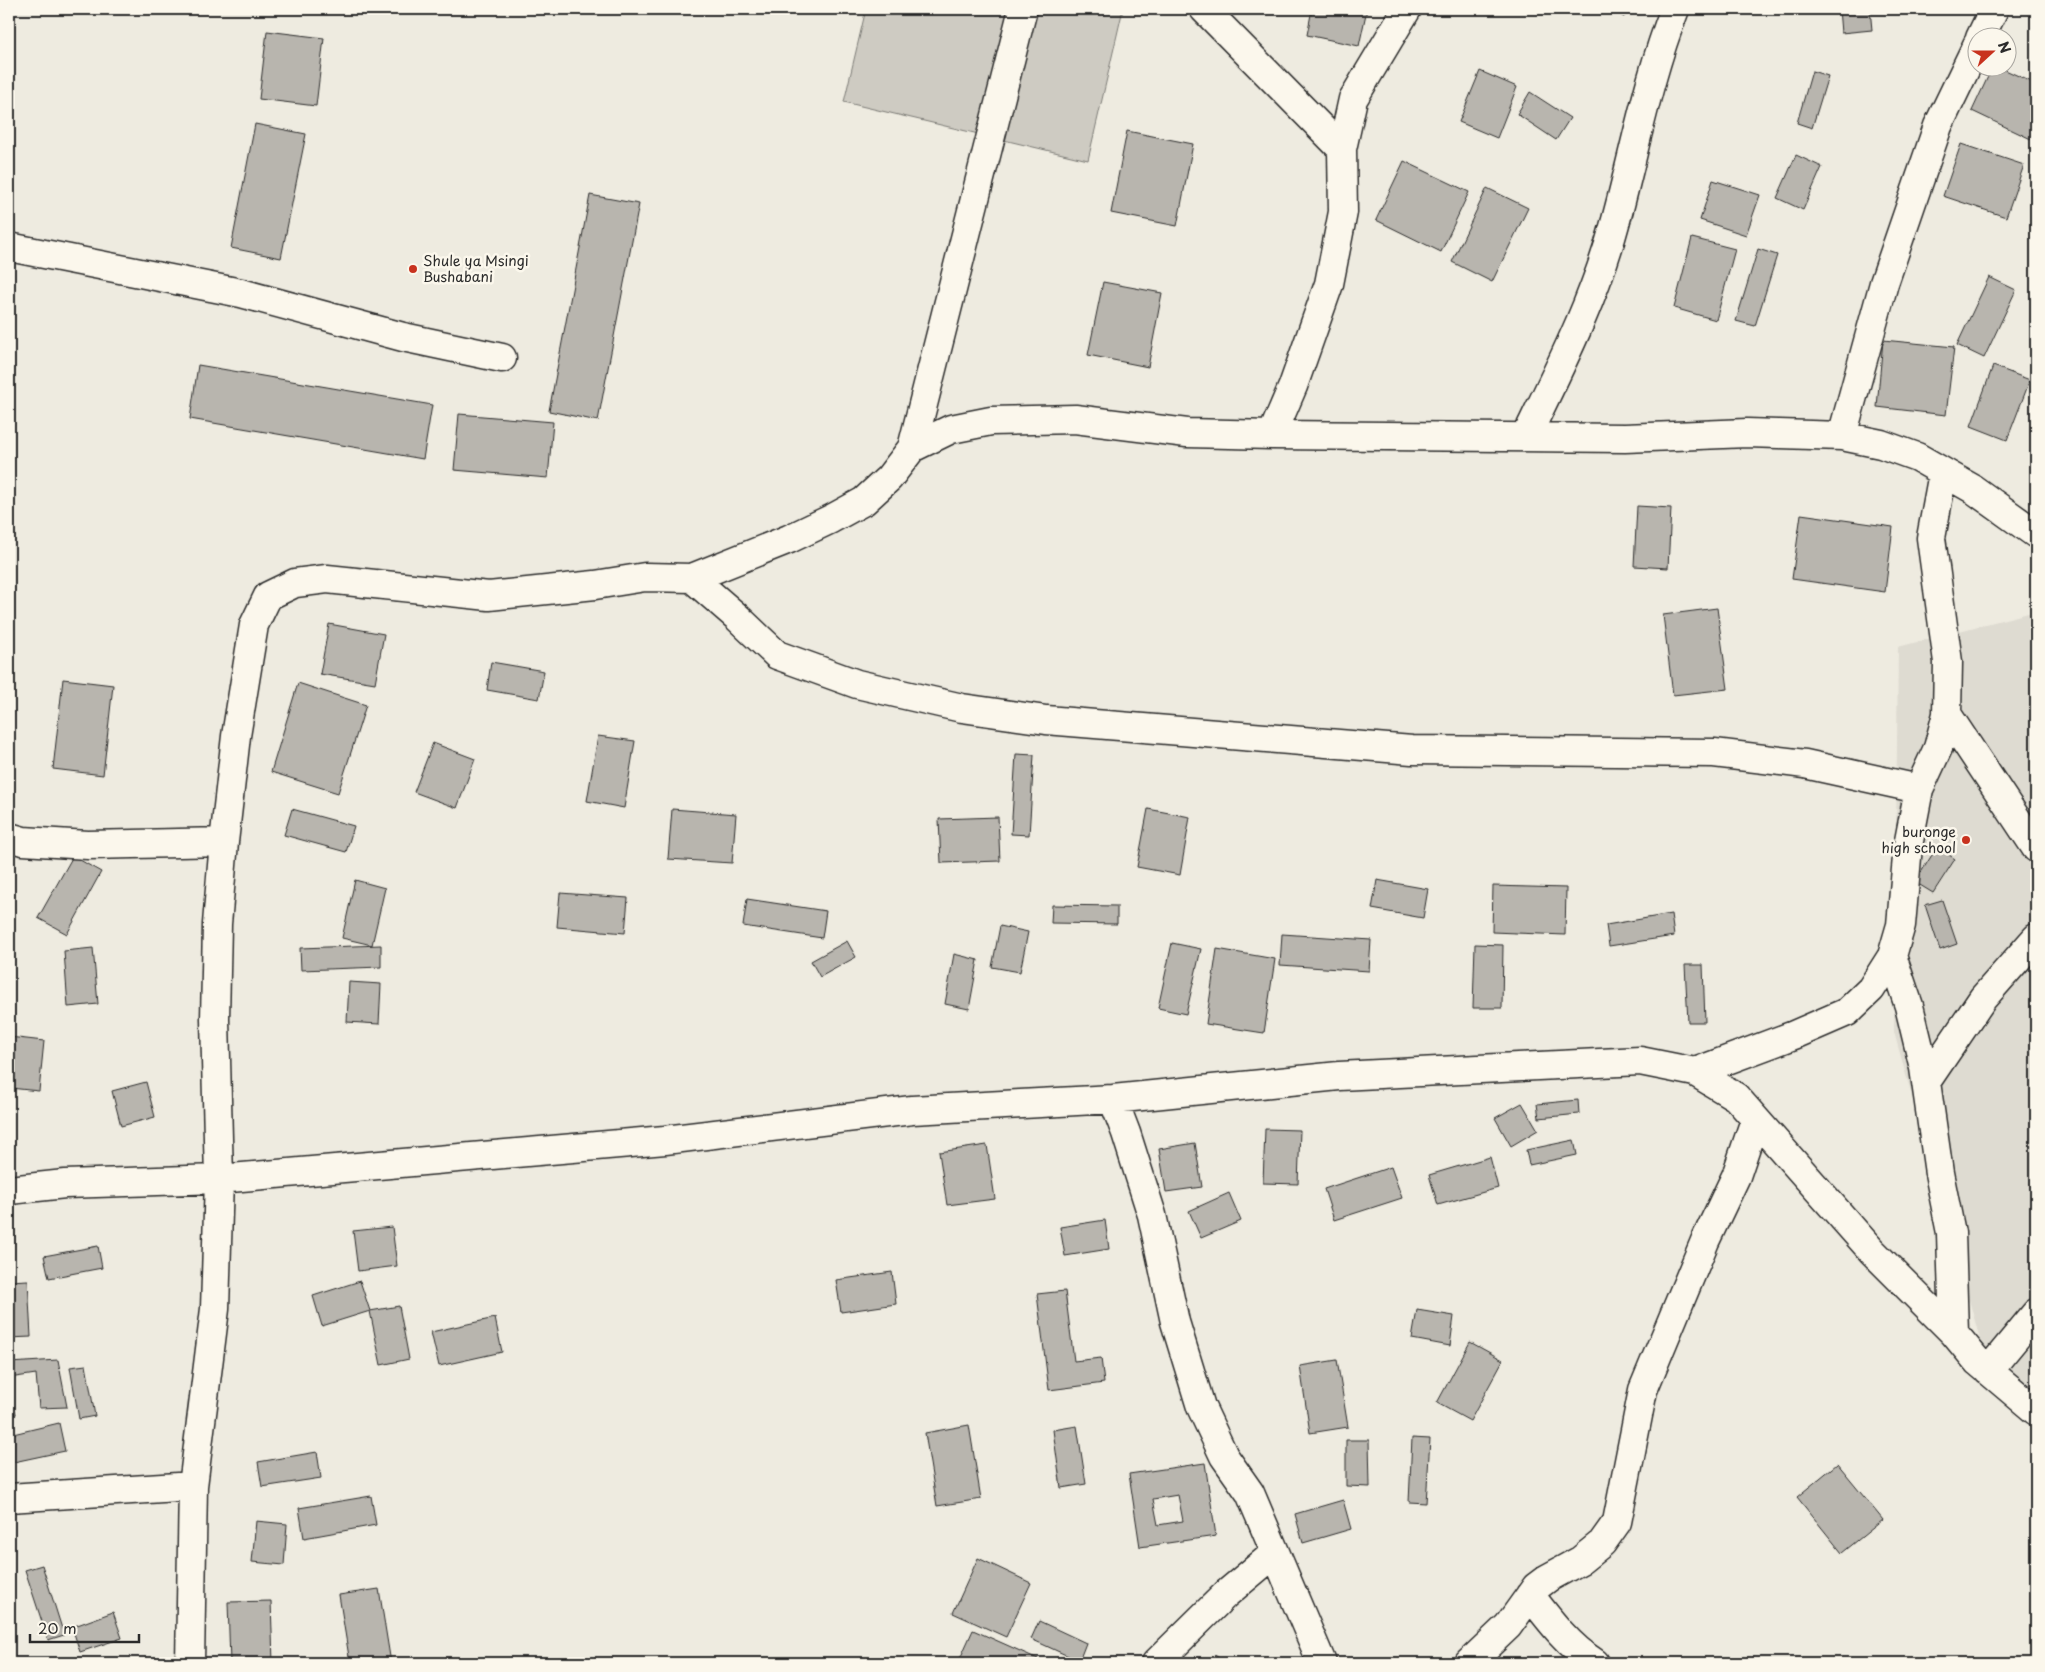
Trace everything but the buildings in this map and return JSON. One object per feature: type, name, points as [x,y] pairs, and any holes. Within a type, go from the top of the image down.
[{"type":"street","points":[[190,1663],[193,1486],[215,1309],[219,1179],[214,1019],[217,924],[224,842],[247,663],[254,625],[268,596],[295,583],[326,580],[490,596],[595,585],[645,576],[692,578],[789,539],[864,501],[889,478],[912,448],[1023,9]]},
{"type":"street","points":[[1204,9],[1342,149]]},
{"type":"street","points":[[1272,435],[1293,386],[1329,284],[1343,212],[1342,149],[1352,99],[1407,9]]},
{"type":"street","points":[[1526,437],[1589,301],[1616,222],[1633,144],[1676,9]]},
{"type":"street","points":[[1985,28],[1994,9]]},
{"type":"street","points":[[1842,436],[1884,283],[1938,126],[1968,64]]},
{"type":"street","points":[[9,247],[240,293],[403,337],[502,358]]},
{"type":"street","points":[[912,448],[951,429],[991,421],[1075,419],[1187,433],[1272,435],[1625,438],[1747,433],[1842,436],[1890,447],[1918,457],[1973,489],[2036,534]]},
{"type":"street","points":[[1695,1072],[1794,1035],[1847,1012],[1871,989],[1892,956],[1901,925],[1908,846],[1919,789],[1938,748],[1946,714],[1948,662],[1931,538],[1944,473]]},
{"type":"street","points":[[692,578],[738,617],[776,655],[857,684],[962,708],[1046,720],[1412,750],[1714,753],[1805,764],[1919,789]]},
{"type":"street","points":[[1946,714],[2036,848]]},
{"type":"street","points":[[9,836],[23,841],[88,845],[224,842]]},
{"type":"street","points":[[1926,1082],[1983,998],[2036,938]]},
{"type":"street","points":[[1892,956],[1909,1006],[1926,1082],[1939,1173],[1951,1233],[1954,1333]]},
{"type":"street","points":[[9,1190],[65,1184],[219,1179],[665,1140],[912,1110],[1113,1099],[1339,1076],[1640,1061],[1695,1072],[1736,1097],[1872,1251],[1954,1333],[1988,1371],[2036,1411]]},
{"type":"street","points":[[1113,1099],[1152,1215],[1176,1322],[1200,1407],[1224,1456],[1250,1493],[1322,1663]]},
{"type":"street","points":[[1469,1663],[1508,1626],[1530,1595],[1548,1578],[1581,1560],[1602,1543],[1617,1522],[1643,1390],[1705,1240],[1736,1176],[1755,1120]]},
{"type":"street","points":[[1988,1371],[2036,1313]]},
{"type":"street","points":[[9,1498],[193,1486]]},
{"type":"street","points":[[1156,1663],[1226,1594],[1275,1553]]},
{"type":"street","points":[[1530,1595],[1556,1629],[1579,1652],[1595,1663]]},
{"type":"shaded area","points":[[866,9],[1123,9],[1088,160],[844,102]]},
{"type":"shaded area","name":"buronge high school","points":[[2036,611],[2036,1405],[1985,1357],[1894,1032],[1898,647]]},
{"type":"place","name":"Shule ya Msingi Bushabani","points":[[413,269]]},
{"type":"place","name":"buronge high school","points":[[1966,840]]}]
